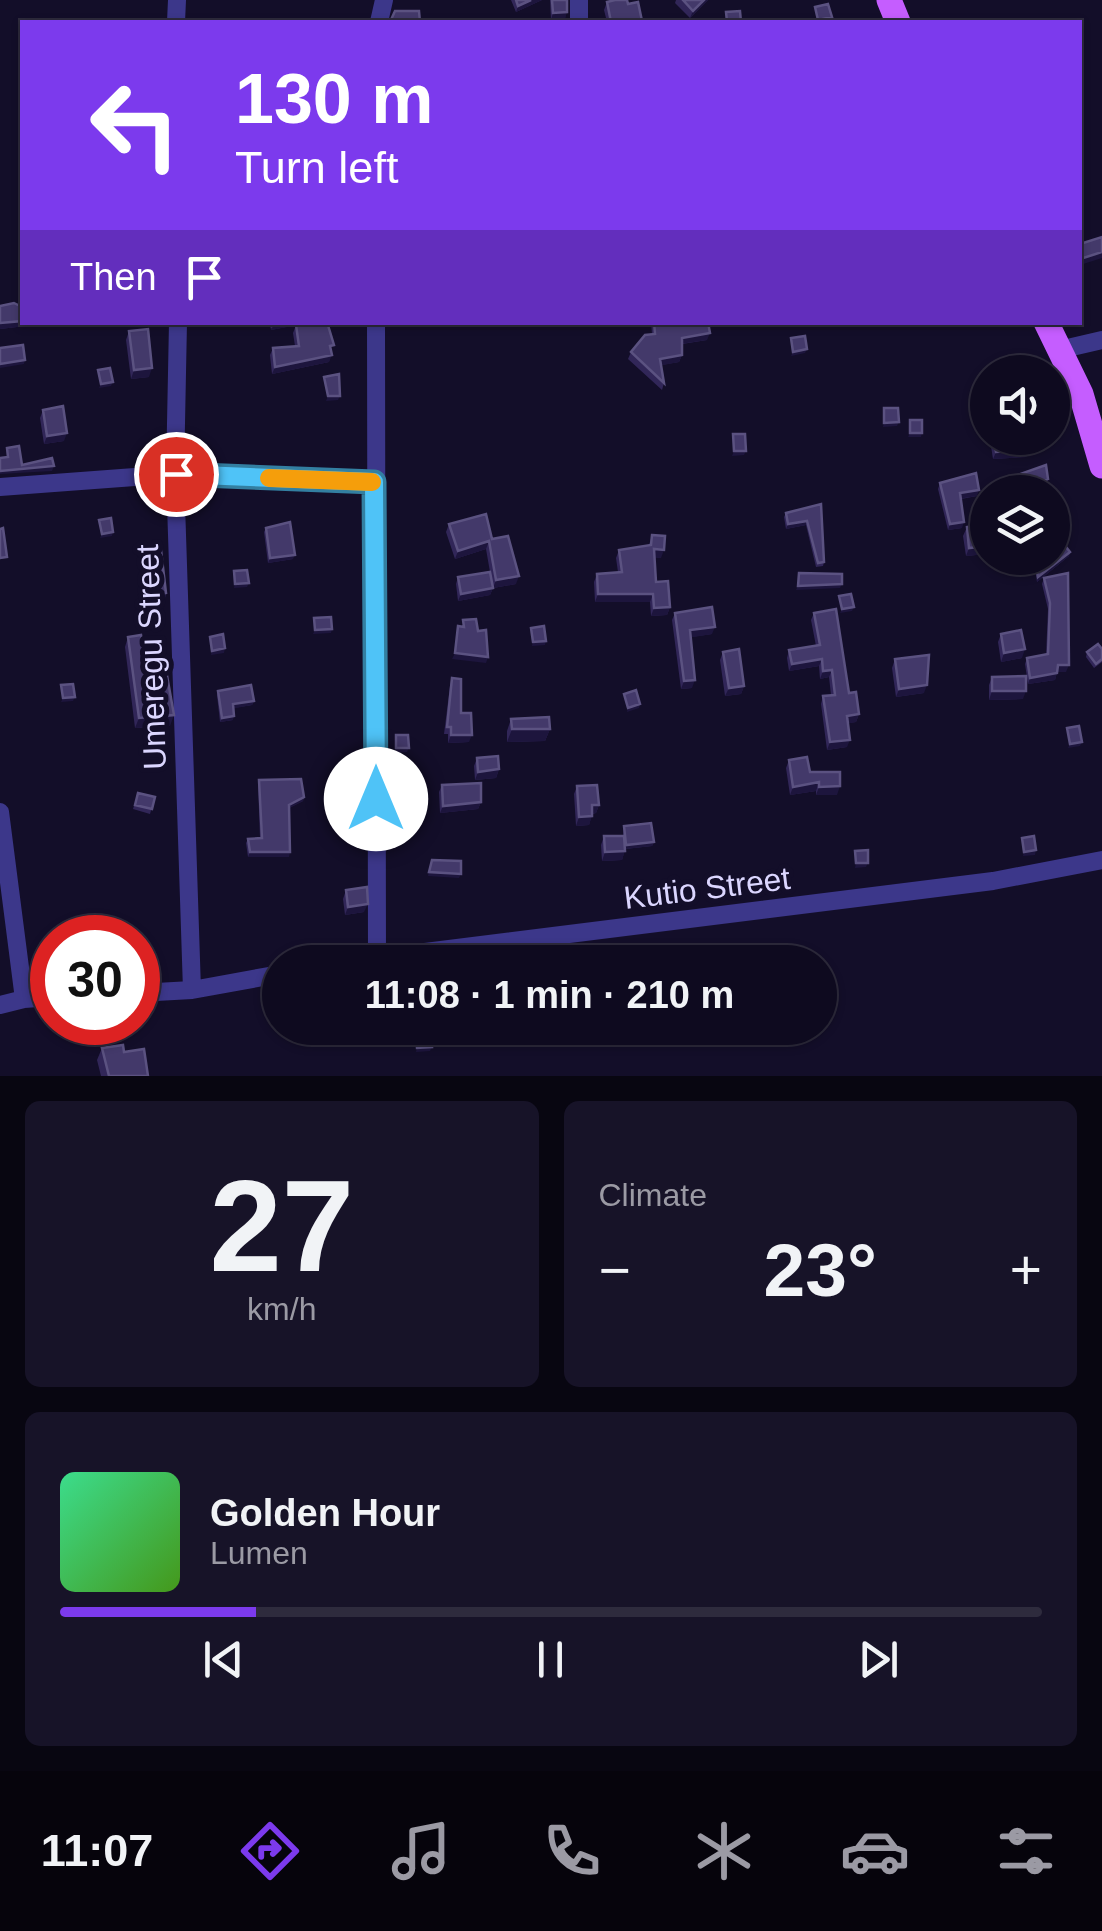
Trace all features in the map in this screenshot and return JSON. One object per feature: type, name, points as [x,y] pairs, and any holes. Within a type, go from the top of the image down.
[{"type":"main road","points":[[1047,325],[1081,394],[1102,466]]},
{"type":"street","name":"Umeregu Street","points":[[178,325],[176,474],[192,990]]},
{"type":"street","points":[[376,325],[377,945]]},
{"type":"street","points":[[1059,350],[1102,340]]},
{"type":"street","points":[[0,487],[176,474],[374,482]]},
{"type":"street","points":[[0,812],[24,998]]},
{"type":"street","name":"Kutio Street","points":[[474,945],[993,881],[1102,860]]},
{"type":"street","points":[[160,992],[262,977]]},
{"type":"street","points":[[0,1005],[30,998]]},
{"type":"building","points":[[552,0],[567,0],[567,12],[553,13]]},
{"type":"building","points":[[683,0],[704,0],[693,11]]},
{"type":"building","points":[[607,2],[638,2],[642,20],[611,20]]},
{"type":"building","points":[[828,4],[832,17],[818,20],[815,7]]},
{"type":"building","points":[[395,11],[419,11],[420,20],[391,20]]},
{"type":"building","points":[[740,11],[741,20],[727,20],[726,12]]},
{"type":"building","points":[[1102,237],[1102,252],[1082,258],[1082,243]]},
{"type":"building","points":[[0,306],[20,306],[20,321],[0,323]]},
{"type":"building","points":[[296,325],[328,325],[334,345],[330,346],[332,355],[275,367],[273,348],[299,346]]},
{"type":"building","points":[[654,325],[709,325],[710,333],[682,338],[682,355],[660,359],[664,383],[631,352],[645,335],[655,334]]},
{"type":"building","points":[[148,329],[152,368],[134,370],[129,331]]},
{"type":"building","points":[[805,336],[807,349],[793,352],[791,338]]},
{"type":"building","points":[[23,345],[25,360],[0,364],[0,348]]},
{"type":"building","points":[[110,368],[113,382],[101,384],[98,370]]},
{"type":"building","points":[[339,374],[340,396],[328,396],[324,377]]},
{"type":"building","points":[[63,406],[67,433],[47,436],[43,410]]},
{"type":"building","points":[[884,408],[898,408],[899,422],[884,423]]},
{"type":"building","points":[[910,420],[922,420],[922,433],[910,433]]},
{"type":"building","points":[[733,434],[745,434],[746,451],[734,451]]},
{"type":"building","points":[[19,446],[22,465],[52,458],[54,466],[0,471],[0,458],[8,457],[7,448]]},
{"type":"building","points":[[1046,465],[1047,475],[1018,475]]},
{"type":"building","points":[[976,473],[970,475],[970,491],[960,493],[964,522],[950,524],[940,483]]},
{"type":"building","points":[[821,504],[824,562],[818,563],[807,521],[788,524],[786,513]]},
{"type":"building","points":[[486,514],[492,539],[508,536],[519,576],[496,580],[489,541],[458,551],[449,524]]},
{"type":"building","points":[[111,518],[113,532],[102,534],[99,520]]},
{"type":"building","points":[[290,522],[295,555],[270,558],[266,528]]},
{"type":"building","points":[[3,528],[7,557],[0,558],[0,529]]},
{"type":"building","points":[[652,535],[665,536],[664,550],[654,549],[656,582],[668,581],[670,607],[654,608],[653,594],[598,594],[597,574],[622,572],[619,550],[651,545]]},
{"type":"building","points":[[152,550],[161,550],[166,593],[153,595]]},
{"type":"building","points":[[247,570],[249,583],[235,584],[234,571]]},
{"type":"building","points":[[490,572],[493,588],[461,594],[458,577]]},
{"type":"building","points":[[799,573],[842,574],[842,584],[798,586]]},
{"type":"building","points":[[1068,575],[1069,665],[1058,665],[1057,673],[1030,678],[1027,658],[1048,654],[1050,603],[1044,578]]},
{"type":"building","points":[[851,594],[854,607],[842,609],[839,596]]},
{"type":"building","points":[[712,607],[715,627],[690,630],[695,680],[684,681],[675,613]]},
{"type":"building","points":[[836,609],[849,693],[856,692],[859,714],[847,716],[850,740],[830,742],[823,696],[835,695],[832,670],[823,671],[822,659],[792,664],[789,650],[820,645],[814,613]]},
{"type":"building","points":[[331,617],[332,629],[315,630],[314,618]]},
{"type":"building","points":[[476,619],[478,631],[486,630],[488,657],[455,653],[458,626],[464,627],[463,620]]},
{"type":"building","points":[[544,626],[546,641],[533,642],[531,628]]},
{"type":"building","points":[[1021,630],[1025,649],[1004,653],[1001,634]]},
{"type":"building","points":[[223,634],[225,648],[212,651],[210,637]]},
{"type":"building","points":[[141,635],[144,656],[163,653],[174,715],[139,718],[128,637]]},
{"type":"building","points":[[1098,644],[1102,659],[1096,664],[1087,652]]},
{"type":"building","points":[[739,649],[744,686],[729,688],[723,652]]},
{"type":"building","points":[[929,655],[927,685],[899,689],[895,659]]},
{"type":"building","points":[[1026,676],[1026,691],[992,691],[992,677]]},
{"type":"building","points":[[452,678],[461,679],[461,713],[471,713],[472,735],[451,735],[451,727],[447,727]]},
{"type":"building","points":[[73,684],[75,697],[63,698],[61,685]]},
{"type":"building","points":[[251,685],[254,701],[233,704],[234,716],[222,718],[218,691]]},
{"type":"building","points":[[636,690],[640,704],[628,708],[624,694]]},
{"type":"building","points":[[549,717],[550,729],[512,729],[511,719]]},
{"type":"building","points":[[1079,726],[1082,742],[1070,744],[1067,728]]},
{"type":"building","points":[[396,735],[408,735],[409,748],[396,748]]},
{"type":"building","points":[[498,756],[499,769],[478,772],[477,758]]},
{"type":"building","points":[[807,757],[810,772],[840,772],[840,786],[819,787],[819,782],[793,787],[789,760]]},
{"type":"building","points":[[301,779],[304,797],[289,805],[290,852],[250,852],[248,839],[262,838],[259,780]]},
{"type":"building","points":[[481,783],[481,802],[443,806],[442,785]]},
{"type":"building","points":[[597,785],[599,805],[592,805],[592,816],[579,817],[577,786]]},
{"type":"building","points":[[138,793],[155,797],[152,809],[135,805]]},
{"type":"building","points":[[651,823],[654,842],[626,845],[624,826]]},
{"type":"building","points":[[394,825],[407,825],[407,839],[393,838]]},
{"type":"building","points":[[604,836],[624,836],[625,851],[605,852]]},
{"type":"building","points":[[1034,836],[1036,850],[1024,852],[1022,838]]},
{"type":"building","points":[[868,850],[868,863],[856,863],[855,851]]},
{"type":"building","points":[[432,860],[461,861],[461,874],[429,872]]},
{"type":"building","points":[[367,887],[368,904],[348,907],[346,890]]},
{"type":"building","points":[[123,1045],[124,1052],[144,1049],[148,1076],[109,1076],[102,1048]]},
{"type":"slow traffic","points":[[269,478],[372,482]]},
{"type":"route","points":[[176,474],[374,482],[376,799]]}]
